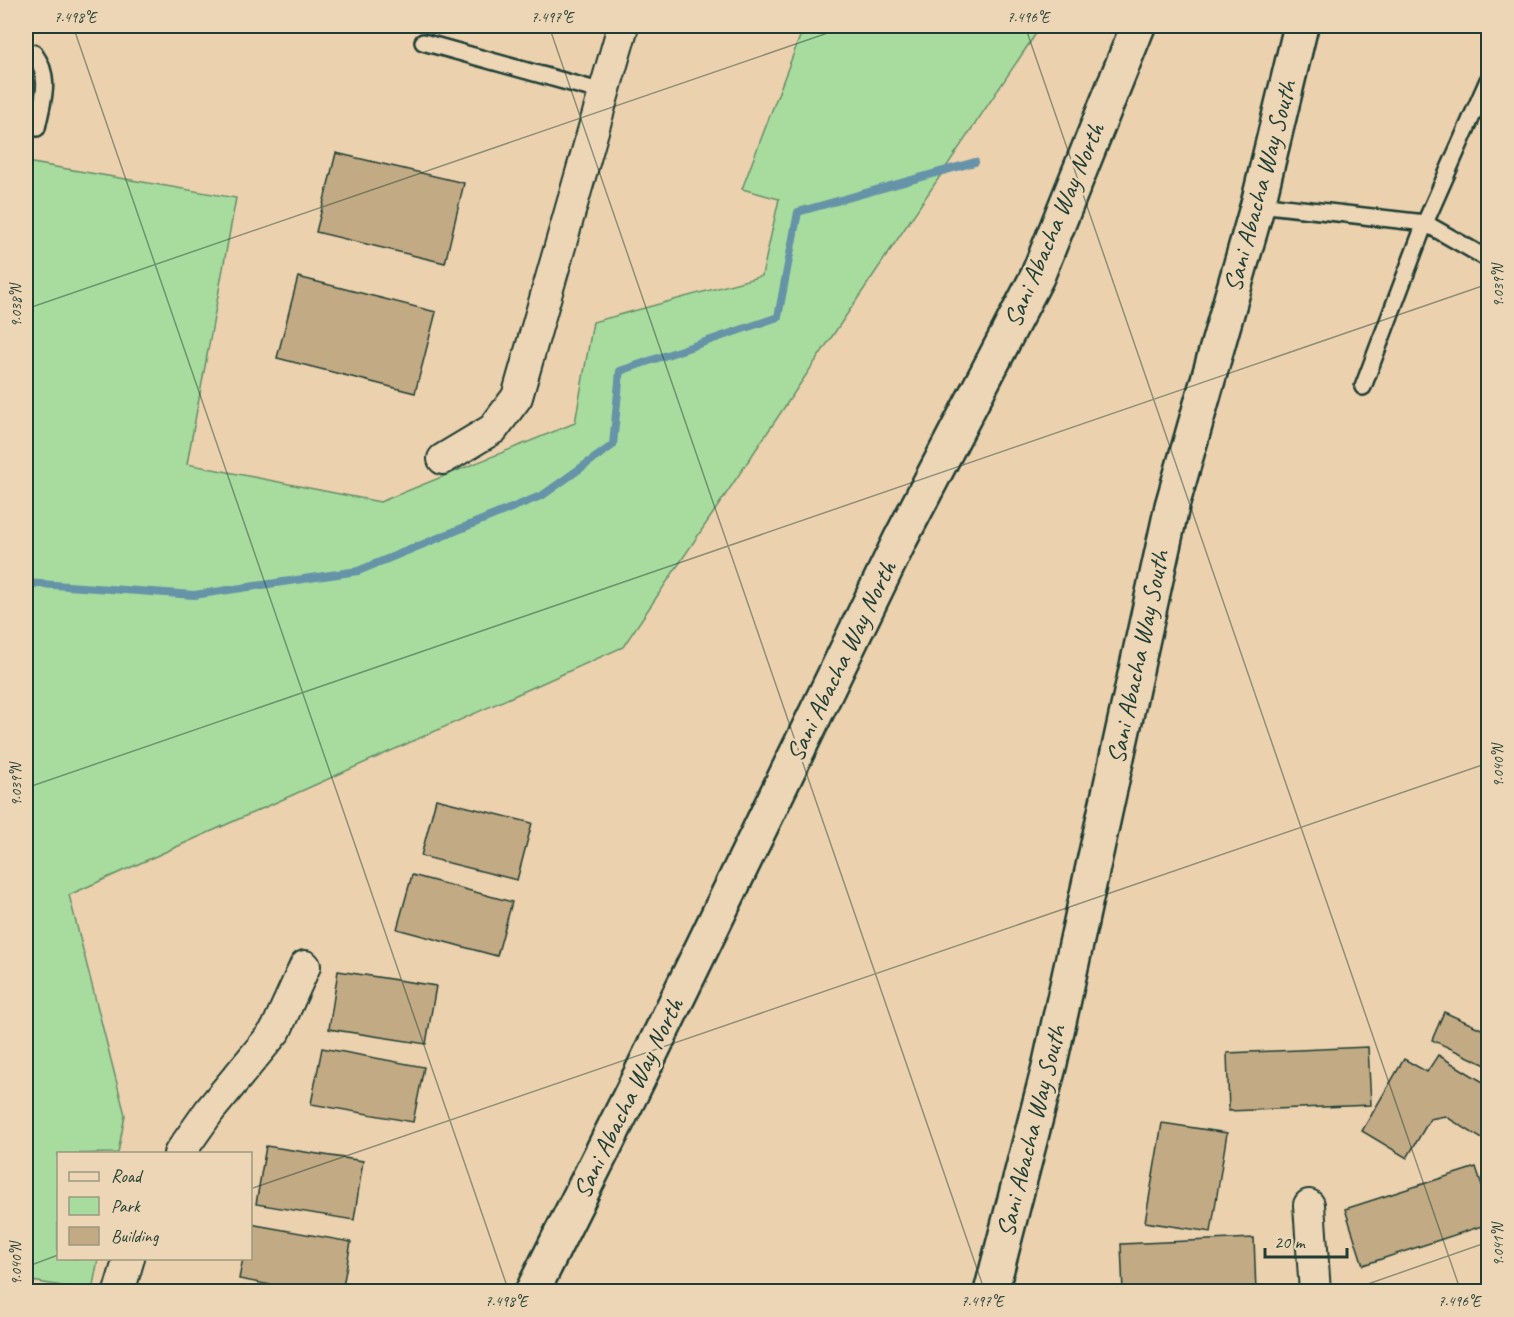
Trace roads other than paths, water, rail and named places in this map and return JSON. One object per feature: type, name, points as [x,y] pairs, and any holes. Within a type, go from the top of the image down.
[{"type":"highway","name":"Sani Abacha Way North","points":[[532,1292],[638,1081],[901,538],[1037,277],[1138,26]]},
{"type":"highway","name":"Sani Abacha Way South","points":[[991,1292],[1050,1063],[1172,506],[1258,204],[1301,26]]},
{"type":"street","points":[[443,459],[493,429],[517,397],[622,26]]},
{"type":"street","points":[[180,1152],[210,1110],[276,1030],[305,966]]},
{"type":"street","points":[[1309,1205],[1315,1292]]},
{"type":"street","points":[[119,1292],[128,1260]]},
{"type":"lane","points":[[423,42],[603,92]]},
{"type":"lane","points":[[26,51],[34,53],[44,67],[45,83],[38,128]]},
{"type":"lane","points":[[1363,387],[1425,224],[1488,80]]},
{"type":"lane","points":[[1258,204],[1425,224],[1488,259]]},
{"type":"waterway","points":[[26,583],[194,595],[358,571],[543,495],[613,445],[620,371],[778,317],[798,212],[975,162]]}]
